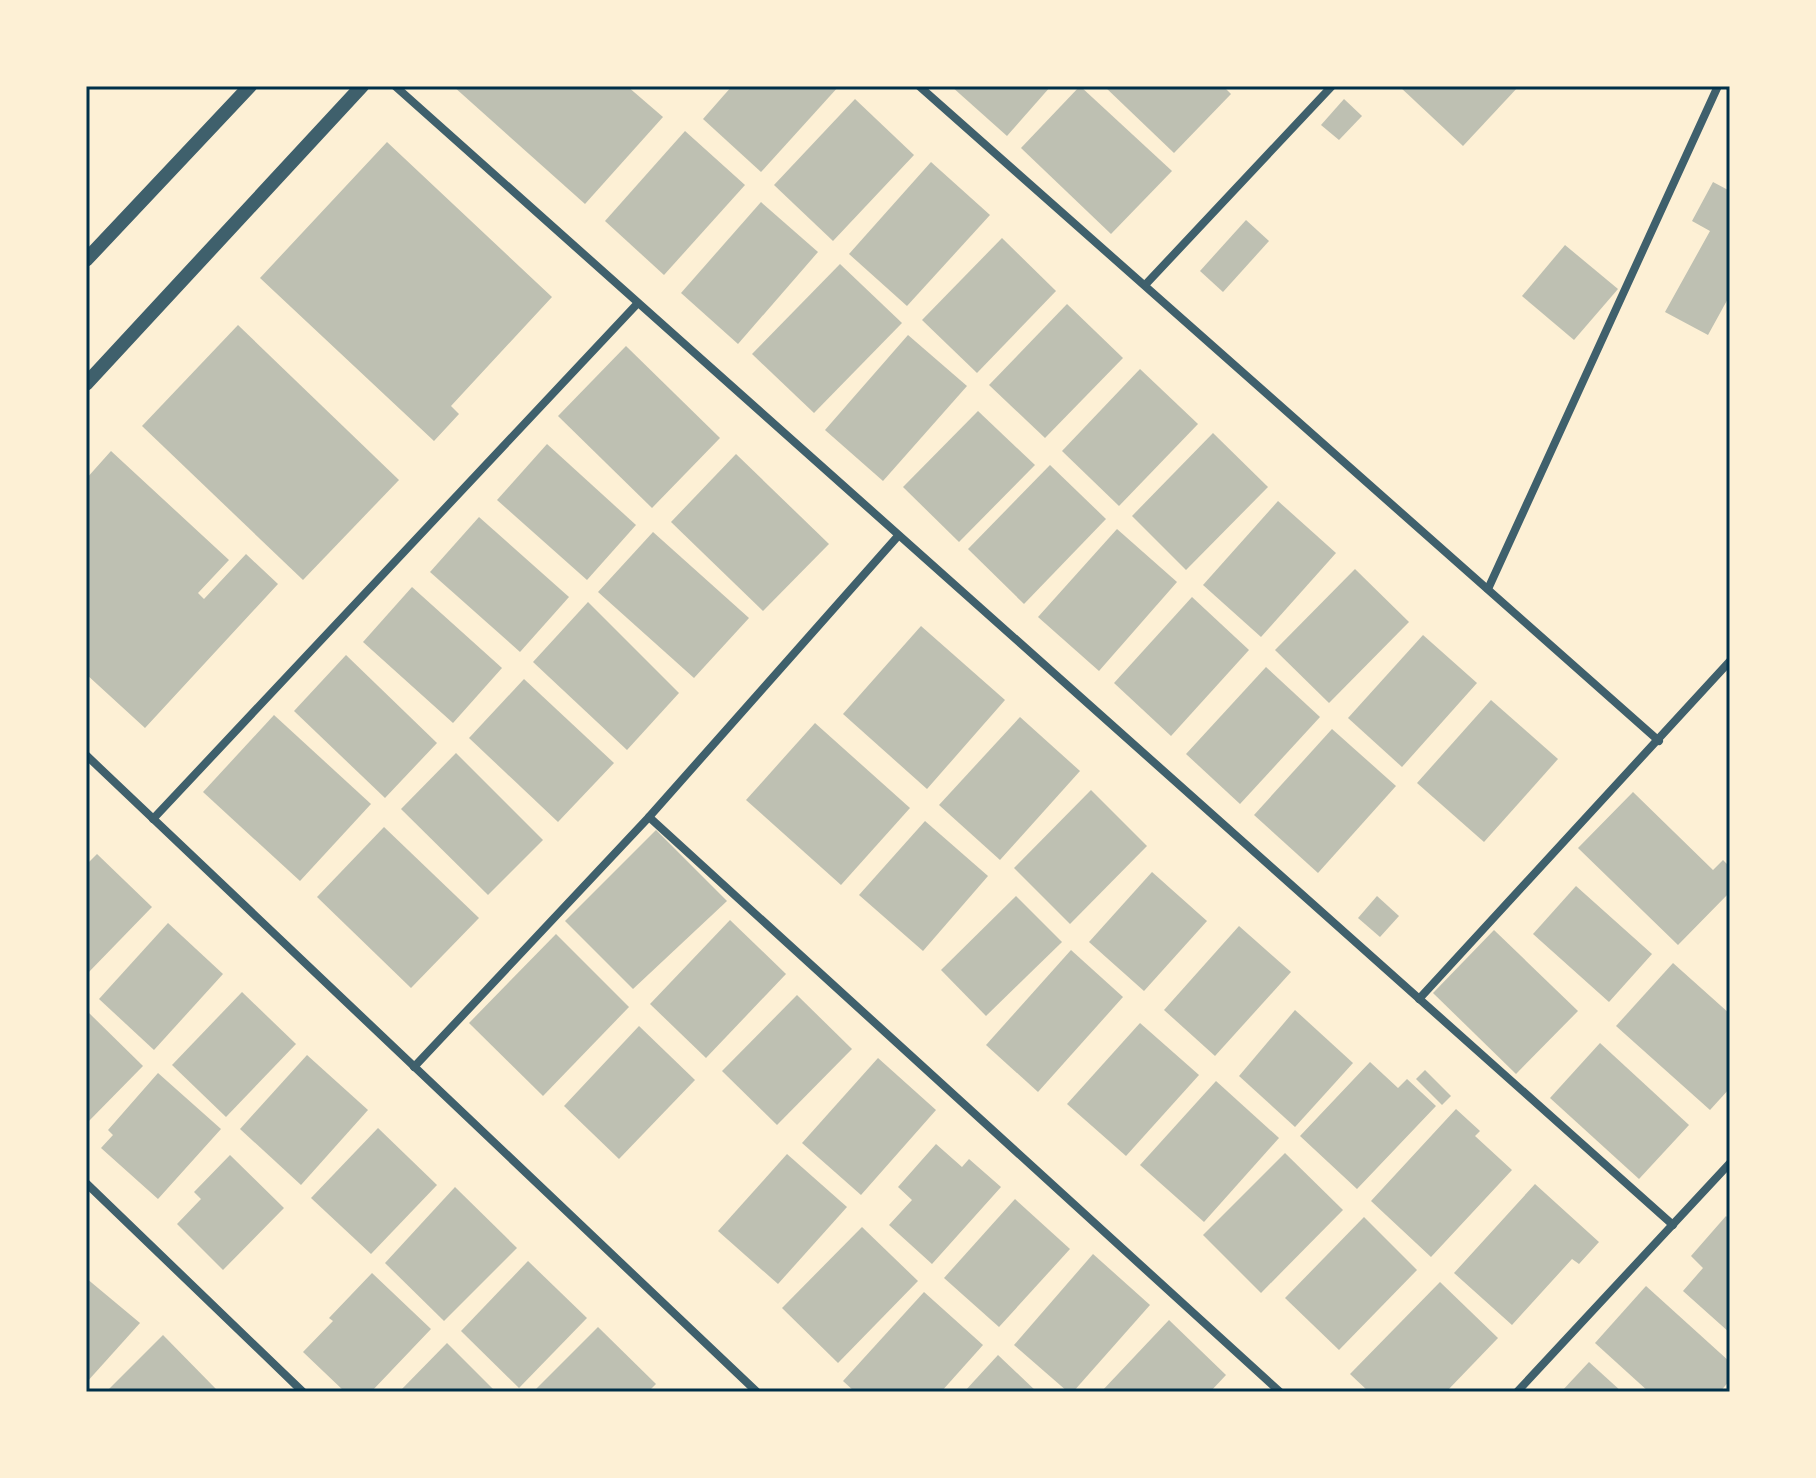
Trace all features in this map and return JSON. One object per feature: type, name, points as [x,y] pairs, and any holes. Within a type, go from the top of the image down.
[{"type":"street","points":[[86,260],[250,86]]},
{"type":"street","points":[[86,384],[362,86]]},
{"type":"street","points":[[395,86],[1673,1225]]},
{"type":"street","points":[[919,86],[1659,741]]},
{"type":"street","points":[[1146,284],[1332,86]]},
{"type":"street","points":[[1488,589],[1718,86]]},
{"type":"street","points":[[153,819],[637,304]]},
{"type":"street","points":[[414,1067],[649,817],[898,536]]},
{"type":"street","points":[[1419,999],[1730,661]]},
{"type":"street","points":[[86,755],[757,1392]]},
{"type":"street","points":[[649,817],[1280,1392]]},
{"type":"street","points":[[1517,1392],[1730,1163]]},
{"type":"street","points":[[86,1183],[303,1392]]},
{"type":"building","points":[[453,86],[627,86],[663,117],[585,204]]},
{"type":"building","points":[[732,86],[839,86],[761,172],[703,119]]},
{"type":"building","points":[[951,86],[1051,86],[1007,136]]},
{"type":"building","points":[[1080,86],[1172,171],[1111,234],[1021,148]]},
{"type":"building","points":[[1104,86],[1223,86],[1231,94],[1174,153]]},
{"type":"building","points":[[1399,86],[1519,86],[1463,146]]},
{"type":"building","points":[[855,99],[914,155],[833,241],[774,185]]},
{"type":"building","points":[[1344,99],[1362,116],[1339,140],[1321,125]]},
{"type":"building","points":[[685,131],[745,185],[664,275],[605,221]]},
{"type":"building","points":[[387,142],[552,297],[451,406],[459,414],[434,441],[260,278]]},
{"type":"building","points":[[931,162],[990,215],[907,306],[849,254]]},
{"type":"building","points":[[1713,182],[1730,191],[1730,295],[1708,335],[1665,312],[1710,231],[1692,221]]},
{"type":"building","points":[[761,202],[818,252],[738,344],[681,293]]},
{"type":"building","points":[[1246,220],[1269,241],[1223,292],[1200,271]]},
{"type":"building","points":[[1002,238],[1056,291],[977,373],[922,320]]},
{"type":"building","points":[[1565,245],[1618,289],[1574,340],[1522,296]]},
{"type":"building","points":[[840,264],[902,323],[814,413],[752,354]]},
{"type":"building","points":[[1067,304],[1123,358],[1045,438],[989,385]]},
{"type":"building","points":[[238,325],[399,480],[303,580],[142,426]]},
{"type":"building","points":[[908,335],[967,386],[883,481],[825,430]]},
{"type":"building","points":[[626,346],[720,438],[652,508],[558,416]]},
{"type":"building","points":[[1140,369],[1198,424],[1119,506],[1062,451]]},
{"type":"building","points":[[978,411],[1035,465],[959,542],[903,487]]},
{"type":"building","points":[[1213,433],[1268,487],[1186,570],[1132,516]]},
{"type":"building","points":[[547,444],[636,525],[587,580],[497,500]]},
{"type":"building","points":[[111,451],[229,560],[198,593],[204,599],[246,554],[278,584],[145,728],[86,674],[86,479]]},
{"type":"building","points":[[736,454],[829,544],[763,611],[671,522]]},
{"type":"building","points":[[1050,465],[1106,519],[1024,604],[968,549]]},
{"type":"building","points":[[1278,501],[1336,553],[1261,637],[1203,585]]},
{"type":"building","points":[[479,517],[569,597],[520,652],[430,572]]},
{"type":"building","points":[[1117,529],[1177,582],[1099,671],[1038,617]]},
{"type":"building","points":[[653,532],[749,618],[694,678],[598,592]]},
{"type":"building","points":[[1355,569],[1409,622],[1329,703],[1275,650]]},
{"type":"building","points":[[412,587],[502,668],[453,723],[363,642]]},
{"type":"building","points":[[1192,597],[1249,650],[1171,736],[1114,683]]},
{"type":"building","points":[[588,602],[679,693],[627,750],[533,662]]},
{"type":"building","points":[[921,626],[1005,700],[927,789],[843,714]]},
{"type":"building","points":[[1423,635],[1477,683],[1402,767],[1348,718]]},
{"type":"building","points":[[346,655],[437,743],[385,798],[294,711]]},
{"type":"building","points":[[1266,667],[1320,717],[1240,804],[1186,754]]},
{"type":"building","points":[[524,679],[614,763],[558,822],[469,738]]},
{"type":"building","points":[[1491,700],[1558,759],[1484,842],[1417,783]]},
{"type":"building","points":[[274,715],[371,804],[300,881],[203,792]]},
{"type":"building","points":[[1020,717],[1080,771],[1000,860],[939,805]]},
{"type":"building","points":[[815,723],[910,808],[841,885],[746,800]]},
{"type":"building","points":[[1332,729],[1396,786],[1318,873],[1254,815]]},
{"type":"building","points":[[456,753],[543,840],[488,895],[401,809]]},
{"type":"building","points":[[1091,790],[1147,846],[1070,924],[1014,868]]},
{"type":"building","points":[[1633,792],[1713,870],[1723,860],[1730,867],[1730,892],[1678,945],[1578,848]]},
{"type":"building","points":[[925,821],[988,876],[923,951],[859,895]]},
{"type":"building","points":[[384,827],[479,918],[411,988],[317,897]]},
{"type":"building","points":[[656,830],[727,901],[633,989],[565,921]]},
{"type":"building","points":[[97,854],[152,907],[86,975],[86,865]]},
{"type":"building","points":[[1152,872],[1207,921],[1144,991],[1089,942]]},
{"type":"building","points":[[1576,886],[1652,954],[1609,1002],[1533,934]]},
{"type":"building","points":[[1016,896],[1062,942],[986,1016],[941,970]]},
{"type":"building","points":[[1377,896],[1399,916],[1380,937],[1358,918]]},
{"type":"building","points":[[730,920],[786,974],[706,1058],[650,1004]]},
{"type":"building","points":[[168,923],[223,974],[154,1050],[99,999]]},
{"type":"building","points":[[1239,926],[1291,972],[1215,1056],[1164,1010]]},
{"type":"building","points":[[1494,930],[1578,1011],[1516,1074],[1433,993]]},
{"type":"building","points":[[556,934],[629,1007],[543,1096],[469,1023]]},
{"type":"building","points":[[1071,950],[1123,997],[1038,1092],[986,1045]]},
{"type":"building","points":[[1673,963],[1730,1014],[1730,1088],[1710,1110],[1616,1026]]},
{"type":"building","points":[[242,992],[296,1044],[226,1117],[172,1065]]},
{"type":"building","points":[[797,995],[852,1049],[777,1125],[722,1071]]},
{"type":"building","points":[[1295,1010],[1353,1063],[1295,1127],[1239,1076]]},
{"type":"building","points":[[88,1012],[143,1066],[86,1124],[86,1014]]},
{"type":"building","points":[[1140,1023],[1199,1075],[1126,1156],[1067,1104]]},
{"type":"building","points":[[639,1026],[695,1080],[619,1159],[564,1106]]},
{"type":"building","points":[[1600,1043],[1689,1125],[1639,1179],[1550,1098]]},
{"type":"building","points":[[307,1055],[368,1110],[301,1185],[240,1129]]},
{"type":"building","points":[[878,1058],[936,1110],[861,1195],[802,1143]]},
{"type":"building","points":[[1370,1062],[1398,1088],[1407,1079],[1436,1106],[1357,1189],[1300,1136]]},
{"type":"building","points":[[1425,1070],[1451,1096],[1442,1105],[1416,1079]]},
{"type":"building","points":[[158,1073],[221,1129],[158,1199],[101,1148],[113,1135],[108,1130]]},
{"type":"building","points":[[1216,1081],[1279,1138],[1204,1222],[1140,1165]]},
{"type":"building","points":[[1456,1109],[1480,1131],[1475,1136],[1512,1170],[1431,1257],[1371,1201]]},
{"type":"building","points":[[378,1128],[437,1185],[371,1254],[311,1198]]},
{"type":"building","points":[[936,1144],[962,1167],[969,1159],[1001,1187],[932,1264],[889,1225],[912,1200],[898,1187]]},
{"type":"building","points":[[1285,1153],[1343,1210],[1261,1293],[1203,1235]]},
{"type":"building","points":[[787,1154],[847,1207],[778,1284],[718,1231]]},
{"type":"building","points":[[230,1155],[284,1208],[223,1270],[177,1224],[201,1199],[194,1192]]},
{"type":"building","points":[[1535,1184],[1599,1242],[1579,1264],[1572,1259],[1512,1325],[1454,1273]]},
{"type":"building","points":[[455,1187],[517,1248],[444,1321],[385,1263]]},
{"type":"building","points":[[1015,1199],[1070,1249],[999,1327],[944,1278]]},
{"type":"building","points":[[1726,1216],[1730,1220],[1730,1333],[1683,1291],[1703,1268],[1691,1256]]},
{"type":"building","points":[[1364,1217],[1417,1270],[1339,1350],[1285,1298]]},
{"type":"building","points":[[862,1227],[918,1281],[838,1363],[782,1308]]},
{"type":"building","points":[[1093,1254],[1150,1305],[1073,1392],[1068,1392],[1014,1345]]},
{"type":"building","points":[[528,1261],[587,1318],[519,1388],[461,1331]]},
{"type":"building","points":[[372,1273],[431,1329],[371,1392],[345,1392],[303,1352],[333,1321],[329,1318]]},
{"type":"building","points":[[86,1278],[140,1323],[86,1383]]},
{"type":"building","points":[[1440,1282],[1498,1338],[1446,1392],[1369,1392],[1350,1374]]},
{"type":"building","points":[[1646,1286],[1730,1362],[1730,1380],[1720,1392],[1649,1392],[1595,1343]]},
{"type":"building","points":[[924,1292],[983,1345],[941,1392],[855,1392],[843,1381]]},
{"type":"building","points":[[1169,1320],[1226,1375],[1210,1392],[1101,1392]]},
{"type":"building","points":[[598,1327],[656,1384],[648,1392],[533,1392]]},
{"type":"building","points":[[163,1335],[216,1389],[213,1392],[106,1392]]},
{"type":"building","points":[[447,1343],[496,1392],[399,1392]]},
{"type":"building","points":[[998,1355],[1037,1392],[964,1392]]},
{"type":"building","points":[[1589,1362],[1622,1392],[1561,1392]]}]
